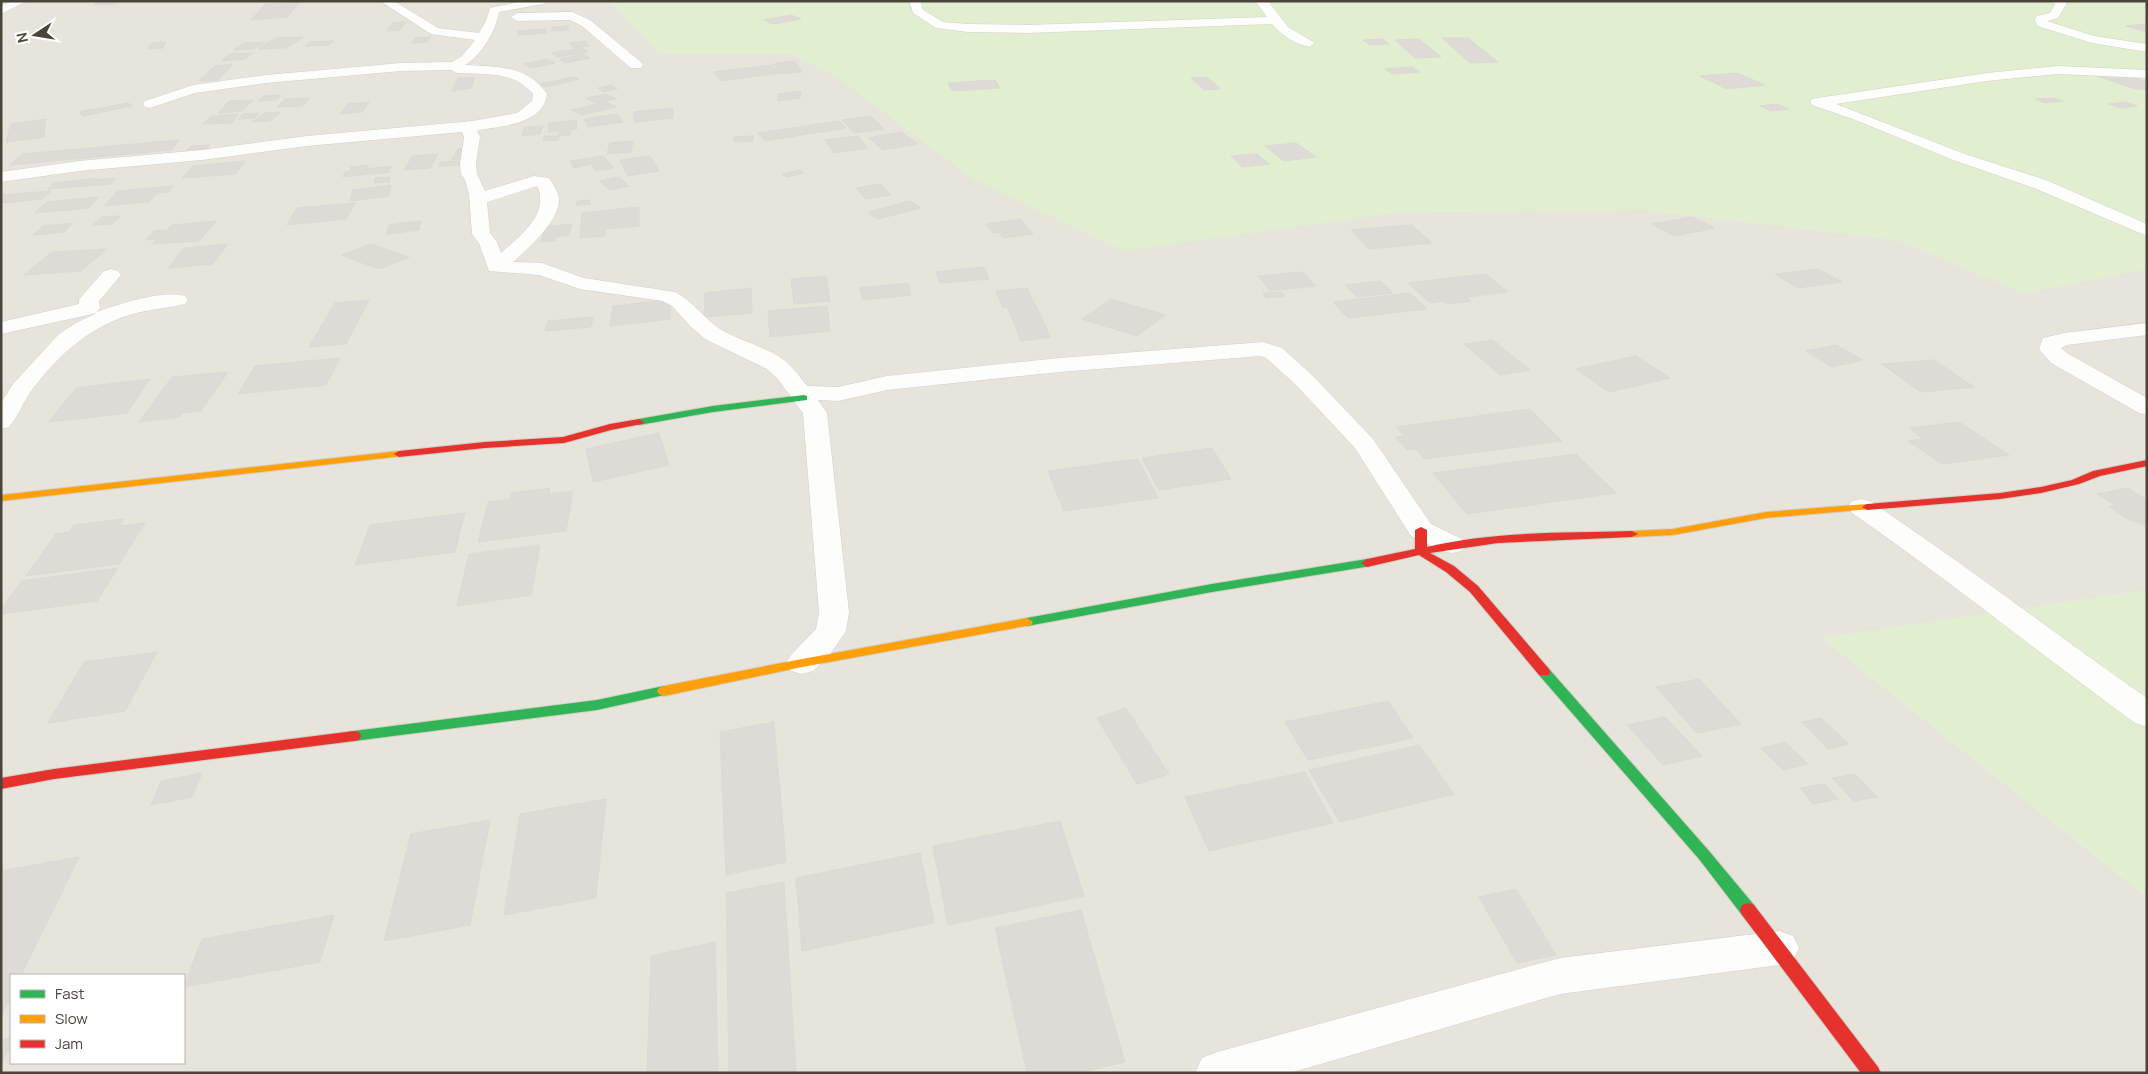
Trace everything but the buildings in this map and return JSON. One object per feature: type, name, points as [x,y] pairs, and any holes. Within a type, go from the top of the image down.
[{"type":"street","points":[[1,11],[21,1]]},
{"type":"street","points":[[386,1],[428,28],[448,33],[484,34]]},
{"type":"street","points":[[150,104],[193,90],[266,79],[401,67],[455,66],[475,50],[493,18],[492,12],[498,8],[543,1]]},
{"type":"street","points":[[914,1],[917,11],[940,25],[968,28],[1037,28],[1276,20]]},
{"type":"street","points":[[1261,1],[1281,27],[1293,36],[1309,43]]},
{"type":"street","points":[[2058,1],[2062,3],[2054,15],[2041,19],[2041,23],[2092,39],[2147,48]]},
{"type":"street","points":[[493,18],[572,16],[586,23],[636,65]]},
{"type":"street","points":[[1,177],[70,167],[202,155],[307,141],[473,126],[506,121],[522,116],[532,110],[539,102],[540,94],[534,86],[510,72],[468,71],[457,69],[455,66]]},
{"type":"street","points":[[2147,74],[2082,69],[2050,70],[1957,81],[1817,102],[1863,118],[1959,157],[2040,184],[2147,231]]},
{"type":"street","points":[[473,126],[469,133],[472,136],[468,164],[469,174],[474,179],[481,234],[488,242],[496,268]]},
{"type":"street","points":[[478,200],[534,181],[543,182],[550,199],[548,211],[535,230],[496,268]]},
{"type":"street","points":[[496,268],[542,269],[580,283],[668,296],[679,302],[697,322],[713,334],[775,364],[785,372],[806,401],[828,536],[834,612],[831,631],[820,646],[802,663]]},
{"type":"street","points":[[81,327],[90,308],[89,300],[111,275]]},
{"type":"street","points":[[1,422],[20,392],[46,360],[81,327],[106,316],[133,308],[178,300]]},
{"type":"street","points":[[1,328],[90,308]]},
{"type":"street","points":[[2147,329],[2064,339],[2051,343],[2050,349],[2059,358],[2147,408]]},
{"type":"street","points":[[1,498],[485,445],[539,444],[564,440],[610,426],[713,409],[806,401],[887,383],[1060,365],[1264,349],[1274,354],[1304,380],[1364,444],[1421,541],[1474,589],[1564,696],[1704,855],[1778,948],[1872,1073]]},
{"type":"street","points":[[1,784],[54,774],[597,705],[802,663],[1212,588],[1399,558],[1421,541],[1452,545],[1516,539],[1673,532],[1766,515],[2000,496],[2041,490],[2075,482],[2097,473],[2147,463]]},
{"type":"street","points":[[1861,507],[1936,558],[2051,646],[2147,715]]},
{"type":"street","points":[[1217,1073],[1560,976],[1778,948]]},
{"type":"shaded area","points":[[1,1],[610,1],[661,54],[791,54],[834,75],[1402,212],[1645,210],[1898,240],[2024,293],[2147,269],[2147,590],[1822,638],[2147,897],[2147,1073],[1,1073]]},
{"type":"green space","points":[[610,1],[2147,1],[2147,269],[2024,293],[1898,240],[1645,210],[1402,212],[1124,251],[973,179],[834,75],[791,54],[661,54]]},
{"type":"green space","points":[[2147,590],[2147,897],[1822,638]]},
{"type":"traffic: fast","points":[[639,422],[713,409],[804,398]]},
{"type":"traffic: fast","points":[[1027,622],[1212,588],[1367,563]]},
{"type":"traffic: fast","points":[[1544,672],[1704,855],[1748,910]]},
{"type":"traffic: fast","points":[[354,736],[597,705],[664,691]]},
{"type":"traffic: slow","points":[[1,498],[399,454]]},
{"type":"traffic: slow","points":[[1632,534],[1673,532],[1766,515],[1867,507]]},
{"type":"traffic: slow","points":[[664,691],[802,663],[1027,622]]},
{"type":"traffic: jam","points":[[399,454],[485,445],[564,440],[610,427],[639,422]]},
{"type":"traffic: jam","points":[[1867,507],[2000,496],[2041,490],[2075,482],[2097,473],[2147,463]]},
{"type":"traffic: jam","points":[[1421,530],[1421,552],[1450,569],[1474,589],[1544,672]]},
{"type":"traffic: jam","points":[[1367,563],[1475,542],[1542,537],[1632,534]]},
{"type":"traffic: jam","points":[[1,784],[54,774],[354,736]]},
{"type":"traffic: jam","points":[[1748,910],[1872,1073]]}]
